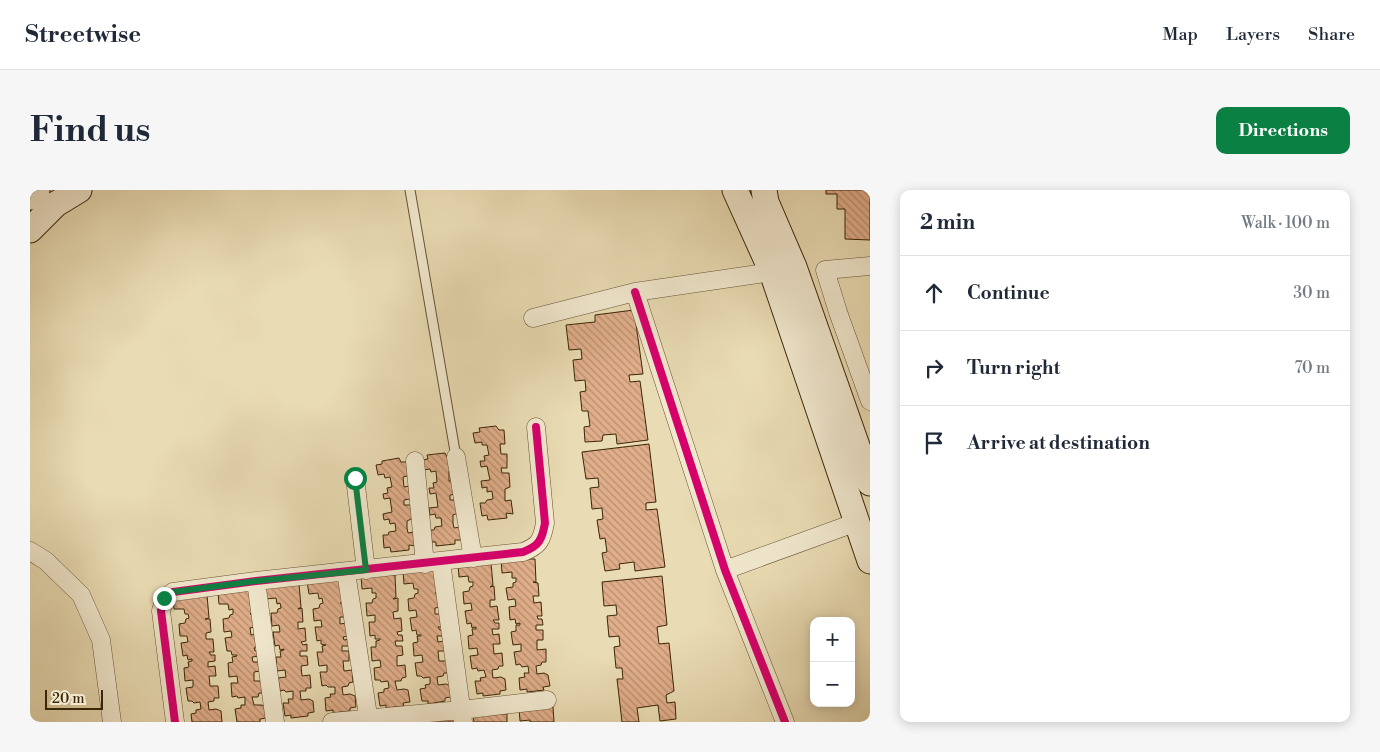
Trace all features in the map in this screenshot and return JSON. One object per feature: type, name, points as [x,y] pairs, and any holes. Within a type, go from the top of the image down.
[{"type":"street","points":[[30,196],[37,190]]},
{"type":"street","points":[[30,230],[56,204],[79,190]]},
{"type":"street","points":[[735,190],[772,272],[860,496],[857,522],[870,560]]},
{"type":"street","points":[[764,190],[766,202],[794,267],[870,484]]},
{"type":"street","points":[[870,266],[825,270],[870,401]]},
{"type":"street","points":[[533,318],[635,292],[772,272]]},
{"type":"street","points":[[635,292],[725,570],[785,722]]},
{"type":"street","points":[[175,722],[161,611],[164,598],[173,592],[256,581],[433,563],[531,550],[539,544],[543,534],[544,523],[536,426]]},
{"type":"street","points":[[456,457],[472,558]]},
{"type":"street","points":[[415,461],[462,716]]},
{"type":"street","points":[[355,478],[366,570]]},
{"type":"street","points":[[725,570],[857,522]]},
{"type":"street","points":[[30,551],[46,561],[80,595],[101,640],[112,722]]},
{"type":"street","points":[[346,572],[368,720]]},
{"type":"street","points":[[256,581],[275,722]]},
{"type":"street","points":[[332,722],[462,716],[547,700]]},
{"type":"lane","points":[[410,190],[456,457]]},
{"type":"building","points":[[826,190],[870,190],[870,240],[845,239],[845,209],[837,209],[837,194],[826,194]]},
{"type":"building","points":[[634,310],[643,374],[629,375],[630,382],[640,381],[648,440],[617,444],[616,434],[603,435],[602,441],[585,442],[584,427],[590,426],[588,411],[582,411],[580,392],[586,391],[585,380],[575,381],[573,360],[582,359],[581,349],[569,350],[566,325],[595,322],[595,315]]},
{"type":"building","points":[[496,426],[499,430],[504,430],[505,444],[500,444],[501,454],[507,454],[507,468],[501,468],[502,473],[509,473],[510,487],[505,489],[505,501],[511,500],[513,514],[506,513],[507,518],[488,520],[487,515],[482,516],[480,503],[493,499],[492,491],[487,492],[487,487],[482,488],[481,481],[490,480],[487,466],[481,467],[480,461],[485,461],[484,456],[489,455],[487,445],[482,445],[482,442],[475,443],[473,433],[480,432],[479,428]]},
{"type":"building","points":[[649,444],[656,502],[646,503],[646,510],[657,509],[665,567],[635,571],[634,562],[619,564],[620,569],[605,571],[602,553],[607,552],[605,538],[600,539],[597,520],[603,519],[602,508],[592,509],[590,488],[599,487],[598,478],[586,479],[582,452]]},
{"type":"building","points":[[445,453],[447,457],[453,456],[454,471],[449,471],[449,481],[455,481],[456,494],[450,495],[450,500],[458,500],[458,513],[453,515],[453,523],[454,528],[460,527],[462,540],[455,540],[455,544],[436,546],[436,542],[430,542],[429,530],[442,526],[441,518],[436,518],[435,514],[430,515],[429,508],[438,507],[436,493],[430,494],[429,488],[434,488],[433,483],[437,482],[436,471],[431,472],[430,469],[423,470],[422,460],[428,459],[427,455]]},
{"type":"building","points":[[399,458],[401,462],[407,462],[408,476],[403,477],[404,487],[409,486],[410,499],[404,500],[404,505],[412,505],[413,518],[407,521],[407,528],[408,533],[414,532],[416,546],[409,545],[409,550],[391,552],[390,547],[384,548],[383,535],[396,531],[395,523],[390,524],[389,519],[384,520],[383,514],[392,512],[390,498],[384,499],[383,494],[388,493],[387,488],[392,487],[390,477],[385,478],[384,474],[378,475],[376,465],[382,464],[382,461]]},
{"type":"building","points":[[528,554],[529,559],[535,559],[536,582],[533,582],[538,583],[539,596],[533,596],[534,603],[541,602],[542,616],[537,616],[538,619],[542,619],[543,625],[536,625],[536,630],[543,630],[543,640],[537,640],[537,650],[546,649],[546,662],[536,666],[537,674],[544,673],[548,675],[550,686],[543,687],[544,690],[527,692],[527,689],[520,690],[519,678],[525,677],[524,673],[529,673],[528,666],[516,665],[514,652],[521,651],[521,644],[513,645],[511,632],[516,631],[516,625],[520,625],[520,623],[516,624],[515,619],[510,620],[509,607],[516,606],[515,599],[508,600],[506,588],[513,587],[516,578],[512,578],[512,572],[502,573],[501,560]]},
{"type":"building","points":[[491,563],[493,585],[490,587],[494,586],[495,600],[490,600],[490,607],[497,606],[499,620],[493,620],[495,623],[499,623],[499,629],[492,629],[493,635],[499,634],[500,644],[493,644],[494,654],[502,653],[503,666],[492,670],[493,678],[501,677],[505,679],[506,690],[500,691],[500,694],[483,696],[483,693],[477,694],[475,681],[481,681],[480,678],[486,677],[484,670],[472,669],[470,656],[478,655],[477,648],[469,649],[468,636],[473,635],[472,629],[476,629],[476,627],[472,628],[471,623],[467,624],[465,611],[472,610],[471,603],[464,604],[463,592],[469,591],[470,587],[473,586],[473,582],[469,582],[468,576],[459,577],[458,564]]},
{"type":"building","points":[[436,570],[438,593],[435,593],[439,594],[440,607],[435,608],[435,614],[442,614],[444,627],[438,627],[440,630],[444,630],[444,636],[437,636],[438,642],[444,641],[445,651],[438,651],[439,661],[447,661],[448,673],[437,677],[438,685],[446,684],[450,686],[451,697],[445,698],[445,701],[428,704],[428,701],[422,701],[420,689],[426,688],[425,685],[430,684],[430,677],[423,678],[417,676],[415,663],[423,662],[422,655],[414,656],[413,643],[418,642],[417,636],[421,635],[417,635],[416,630],[412,631],[410,618],[417,617],[416,610],[409,611],[408,599],[414,598],[415,594],[418,593],[418,589],[414,589],[413,583],[404,584],[403,571]]},
{"type":"building","points":[[395,575],[396,597],[393,599],[398,598],[398,611],[393,612],[394,619],[401,618],[402,631],[397,632],[398,635],[402,635],[403,641],[395,641],[396,646],[402,646],[403,655],[397,656],[397,666],[405,665],[406,677],[402,678],[401,681],[395,681],[397,690],[408,690],[410,702],[403,703],[404,706],[386,708],[386,705],[380,706],[378,693],[384,692],[384,689],[389,688],[388,681],[381,682],[380,680],[375,680],[374,668],[381,667],[380,660],[372,661],[371,647],[376,647],[376,641],[380,639],[375,639],[375,635],[370,636],[369,622],[375,622],[375,615],[367,616],[366,603],[372,603],[373,599],[376,598],[376,593],[372,593],[372,588],[362,589],[361,576]]},
{"type":"building","points":[[662,576],[667,625],[657,627],[659,644],[669,643],[674,691],[666,695],[667,703],[675,702],[676,719],[660,721],[658,705],[637,708],[639,722],[622,722],[617,679],[623,679],[622,668],[616,668],[614,647],[620,646],[619,636],[609,637],[607,616],[617,615],[616,605],[604,606],[602,582]]},
{"type":"building","points":[[341,579],[343,602],[340,603],[344,603],[345,617],[340,617],[340,624],[347,623],[348,636],[343,637],[344,640],[349,639],[349,646],[342,646],[342,651],[349,651],[349,661],[343,661],[344,671],[352,670],[353,682],[349,683],[348,686],[342,687],[343,695],[350,694],[355,696],[356,707],[350,708],[350,711],[333,713],[333,710],[326,711],[325,698],[331,697],[330,694],[335,694],[335,687],[322,686],[320,672],[327,672],[327,665],[319,666],[317,652],[323,652],[322,646],[326,645],[321,644],[321,640],[317,641],[315,627],[322,627],[321,620],[314,621],[313,609],[319,608],[320,604],[323,603],[322,598],[319,599],[318,593],[309,594],[307,581]]},
{"type":"building","points":[[299,584],[301,607],[298,609],[302,608],[303,622],[298,622],[298,629],[305,628],[306,641],[301,642],[303,645],[307,644],[307,651],[300,651],[300,656],[307,656],[308,665],[301,666],[302,676],[310,675],[311,688],[306,688],[306,691],[300,691],[301,700],[309,699],[313,701],[314,712],[308,713],[308,716],[291,718],[291,715],[285,716],[283,703],[289,703],[288,699],[293,699],[293,691],[280,691],[278,678],[286,677],[285,670],[277,671],[276,657],[281,657],[280,651],[284,649],[280,650],[279,645],[275,646],[273,632],[280,632],[279,625],[272,626],[271,613],[277,613],[278,609],[281,608],[280,603],[277,604],[276,598],[266,599],[265,586]]},
{"type":"building","points":[[251,590],[253,613],[250,614],[254,614],[255,627],[250,628],[251,635],[257,634],[259,647],[254,648],[255,651],[259,650],[260,656],[252,657],[253,662],[259,662],[260,671],[254,672],[254,681],[262,681],[263,693],[259,693],[258,697],[252,697],[254,705],[265,706],[266,718],[260,719],[260,722],[237,722],[235,709],[245,705],[245,697],[232,697],[231,683],[238,683],[237,676],[229,677],[228,663],[233,662],[232,657],[237,655],[232,655],[231,651],[227,651],[225,638],[232,637],[231,631],[224,632],[223,619],[229,618],[233,614],[233,609],[229,610],[228,604],[219,604],[218,592]]},
{"type":"building","points":[[207,595],[209,618],[205,619],[210,619],[211,632],[206,633],[206,639],[213,639],[214,652],[209,652],[211,655],[215,655],[215,661],[208,662],[208,667],[215,666],[216,676],[209,676],[210,686],[218,686],[219,698],[214,698],[214,701],[208,702],[209,710],[216,709],[221,711],[222,722],[192,722],[191,714],[201,709],[200,702],[188,701],[186,688],[193,687],[193,680],[185,681],[184,668],[189,667],[188,662],[192,661],[192,659],[188,660],[187,655],[183,656],[181,643],[188,642],[187,636],[180,636],[179,624],[185,623],[186,619],[189,618],[188,614],[185,614],[184,609],[174,609],[173,596]]},
{"type":"building","points":[[553,707],[554,722],[520,721],[519,708]]},
{"type":"building","points":[[500,709],[501,714],[507,714],[507,722],[474,722],[473,715]]},
{"type":"building","points":[[455,719],[455,722],[421,722]]},
{"type":"cycle path","points":[[635,292],[725,570],[785,722]]},
{"type":"cycle path","points":[[175,722],[161,611],[165,598],[173,592],[256,581],[528,550],[539,542],[545,523],[536,427]]},
{"type":"route","points":[[164,598],[173,592],[256,581],[366,570],[355,478]]}]
